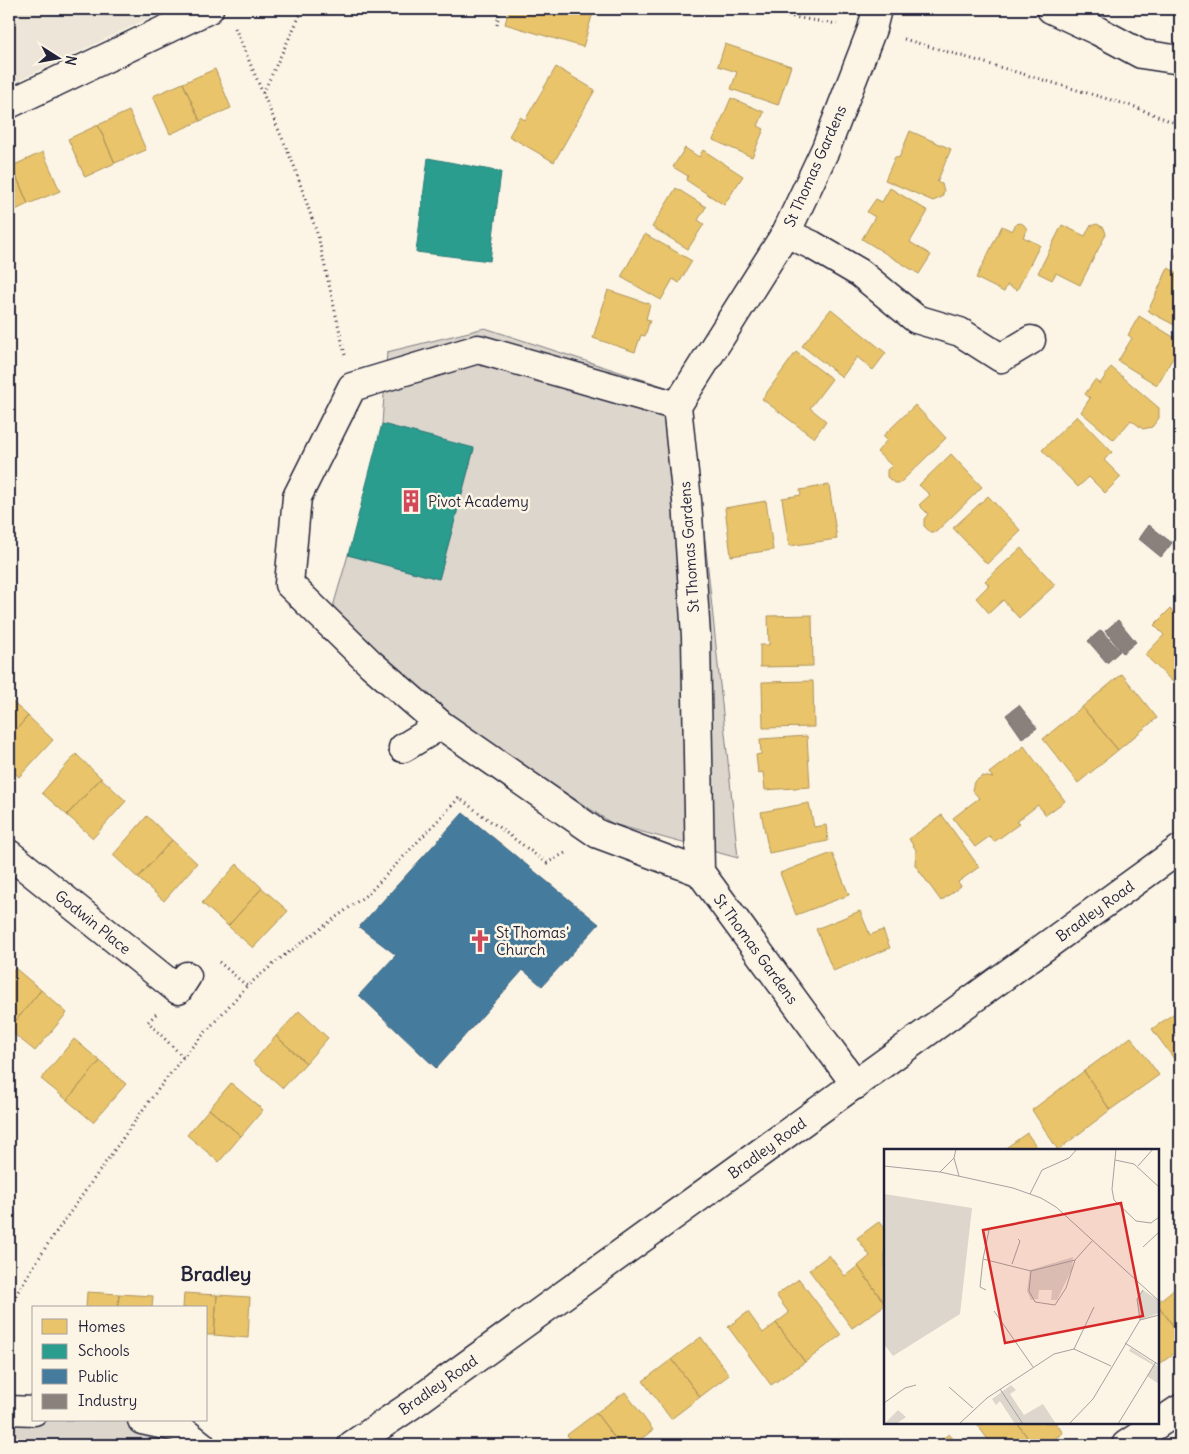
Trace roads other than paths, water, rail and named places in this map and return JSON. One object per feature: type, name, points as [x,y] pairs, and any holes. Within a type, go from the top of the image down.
[{"type":"street","points":[[9,104],[209,9]]},
{"type":"street","points":[[1051,9],[1098,31],[1140,54],[1174,59]]},
{"type":"street","name":"St Thomas Gardens","points":[[856,1085],[700,872],[696,636],[687,502],[677,406],[786,233],[826,148],[874,19]]},
{"type":"street","points":[[786,233],[812,244],[860,272],[916,319],[960,332],[1001,358],[1031,340]]},
{"type":"street","points":[[677,406],[478,349],[352,387],[296,497],[289,584],[371,664],[441,725],[598,834],[700,872]]},
{"type":"street","points":[[404,748],[441,725]]},
{"type":"street","name":"Bradley Road","points":[[352,1445],[421,1398],[856,1085],[1180,849]]},
{"type":"street","name":"Godwin Place","points":[[9,854],[177,990]]},
{"type":"street","points":[[1159,1423],[1180,1409]]},
{"type":"street","points":[[9,1410],[32,1410]]},
{"type":"street","points":[[151,1422],[179,1428],[201,1445]]},
{"type":"street","points":[[1126,1445],[1158,1424]]},
{"type":"place","name":"Pivot Academy","points":[[411,501]]},
{"type":"place","name":"St Thomas' Church","points":[[480,941]]},
{"type":"district","name":"Bradley","points":[[216,1273]]}]
